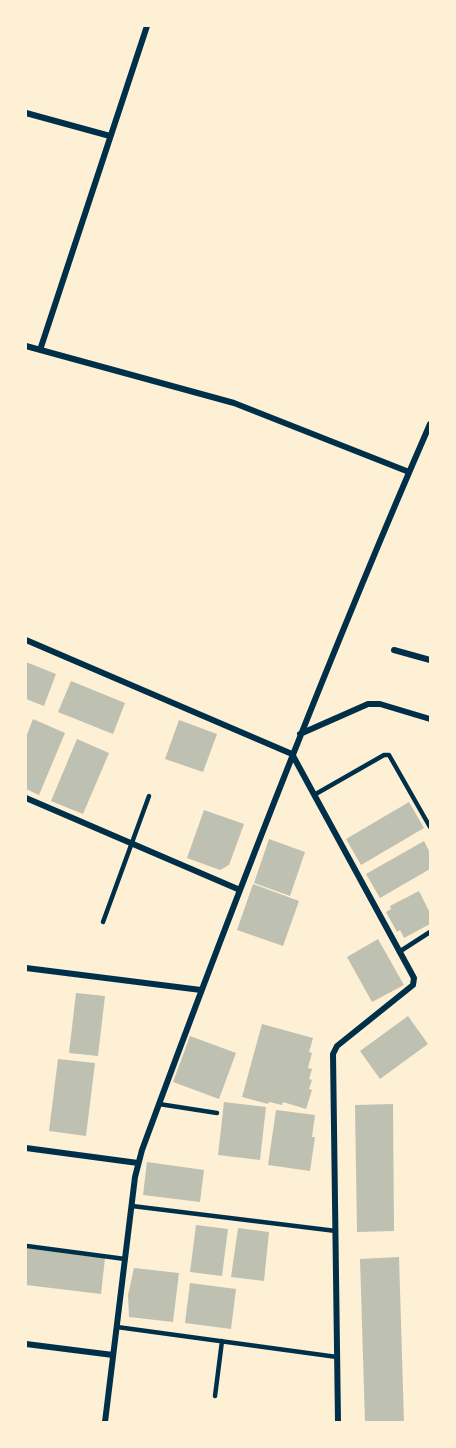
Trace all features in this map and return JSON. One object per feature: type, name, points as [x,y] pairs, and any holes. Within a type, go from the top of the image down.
[{"type":"street","points":[[40,351],[147,26]]},
{"type":"street","points":[[26,113],[110,136]]},
{"type":"street","points":[[26,346],[234,403],[410,472]]},
{"type":"street","points":[[105,1422],[138,1163],[201,990],[292,754],[430,424]]},
{"type":"street","points":[[26,640],[292,754],[414,978],[414,984],[337,1046],[333,1054],[338,1422]]},
{"type":"street","points":[[394,650],[430,660]]},
{"type":"street","points":[[300,734],[368,704],[380,704],[430,719]]},
{"type":"street","points":[[26,798],[240,890]]},
{"type":"street","points":[[26,968],[201,990]]},
{"type":"street","points":[[26,1148],[138,1163]]},
{"type":"street","points":[[26,1344],[113,1355]]},
{"type":"lane","points":[[314,795],[384,755],[389,755],[430,827]]},
{"type":"lane","points":[[103,922],[149,796]]},
{"type":"lane","points":[[399,952],[430,932]]},
{"type":"lane","points":[[159,1104],[217,1113]]},
{"type":"lane","points":[[132,1206],[336,1231]]},
{"type":"lane","points":[[27,1246],[125,1259]]},
{"type":"lane","points":[[117,1327],[338,1357]]},
{"type":"lane","points":[[214,1396],[222,1341]]},
{"type":"building","points":[[26,662],[56,674],[44,706],[26,699]]},
{"type":"building","points":[[71,681],[125,703],[113,734],[58,712]]},
{"type":"building","points":[[33,719],[65,733],[39,795],[26,789],[26,737]]},
{"type":"building","points":[[179,720],[217,734],[203,772],[165,759]]},
{"type":"building","points":[[77,739],[109,753],[83,814],[51,801]]},
{"type":"building","points":[[409,802],[424,828],[361,865],[346,839]]},
{"type":"building","points":[[204,810],[244,824],[229,865],[220,870],[187,858]]},
{"type":"building","points":[[269,839],[305,852],[290,896],[254,883]]},
{"type":"building","points":[[424,841],[430,853],[430,869],[380,898],[366,874]]},
{"type":"building","points":[[253,884],[299,901],[283,946],[237,930]]},
{"type":"building","points":[[419,891],[430,913],[430,924],[404,938],[400,930],[397,932],[386,912],[391,909],[390,906]]},
{"type":"building","points":[[378,939],[404,985],[372,1002],[347,957]]},
{"type":"building","points":[[76,993],[105,996],[98,1056],[69,1053]]},
{"type":"building","points":[[408,1016],[428,1044],[380,1079],[360,1051]]},
{"type":"building","points":[[262,1024],[313,1038],[308,1068],[312,1069],[309,1089],[312,1090],[306,1109],[283,1102],[282,1105],[269,1102],[268,1104],[242,1097]]},
{"type":"building","points":[[190,1036],[236,1053],[219,1099],[173,1082]]},
{"type":"building","points":[[58,1059],[95,1063],[86,1136],[49,1131]]},
{"type":"building","points":[[224,1102],[266,1107],[260,1160],[218,1155]]},
{"type":"building","points":[[393,1104],[394,1231],[357,1232],[355,1105]]},
{"type":"building","points":[[276,1110],[315,1115],[312,1137],[315,1137],[310,1171],[268,1165]]},
{"type":"building","points":[[147,1162],[204,1170],[200,1202],[143,1195]]},
{"type":"building","points":[[196,1225],[228,1229],[222,1276],[190,1272]]},
{"type":"building","points":[[238,1228],[269,1232],[264,1281],[231,1277]]},
{"type":"building","points":[[26,1248],[105,1258],[101,1294],[26,1285]]},
{"type":"building","points":[[399,1257],[404,1422],[365,1422],[360,1259]]},
{"type":"building","points":[[134,1268],[179,1273],[173,1322],[129,1317],[128,1295]]},
{"type":"building","points":[[190,1283],[236,1289],[231,1329],[185,1323]]}]
